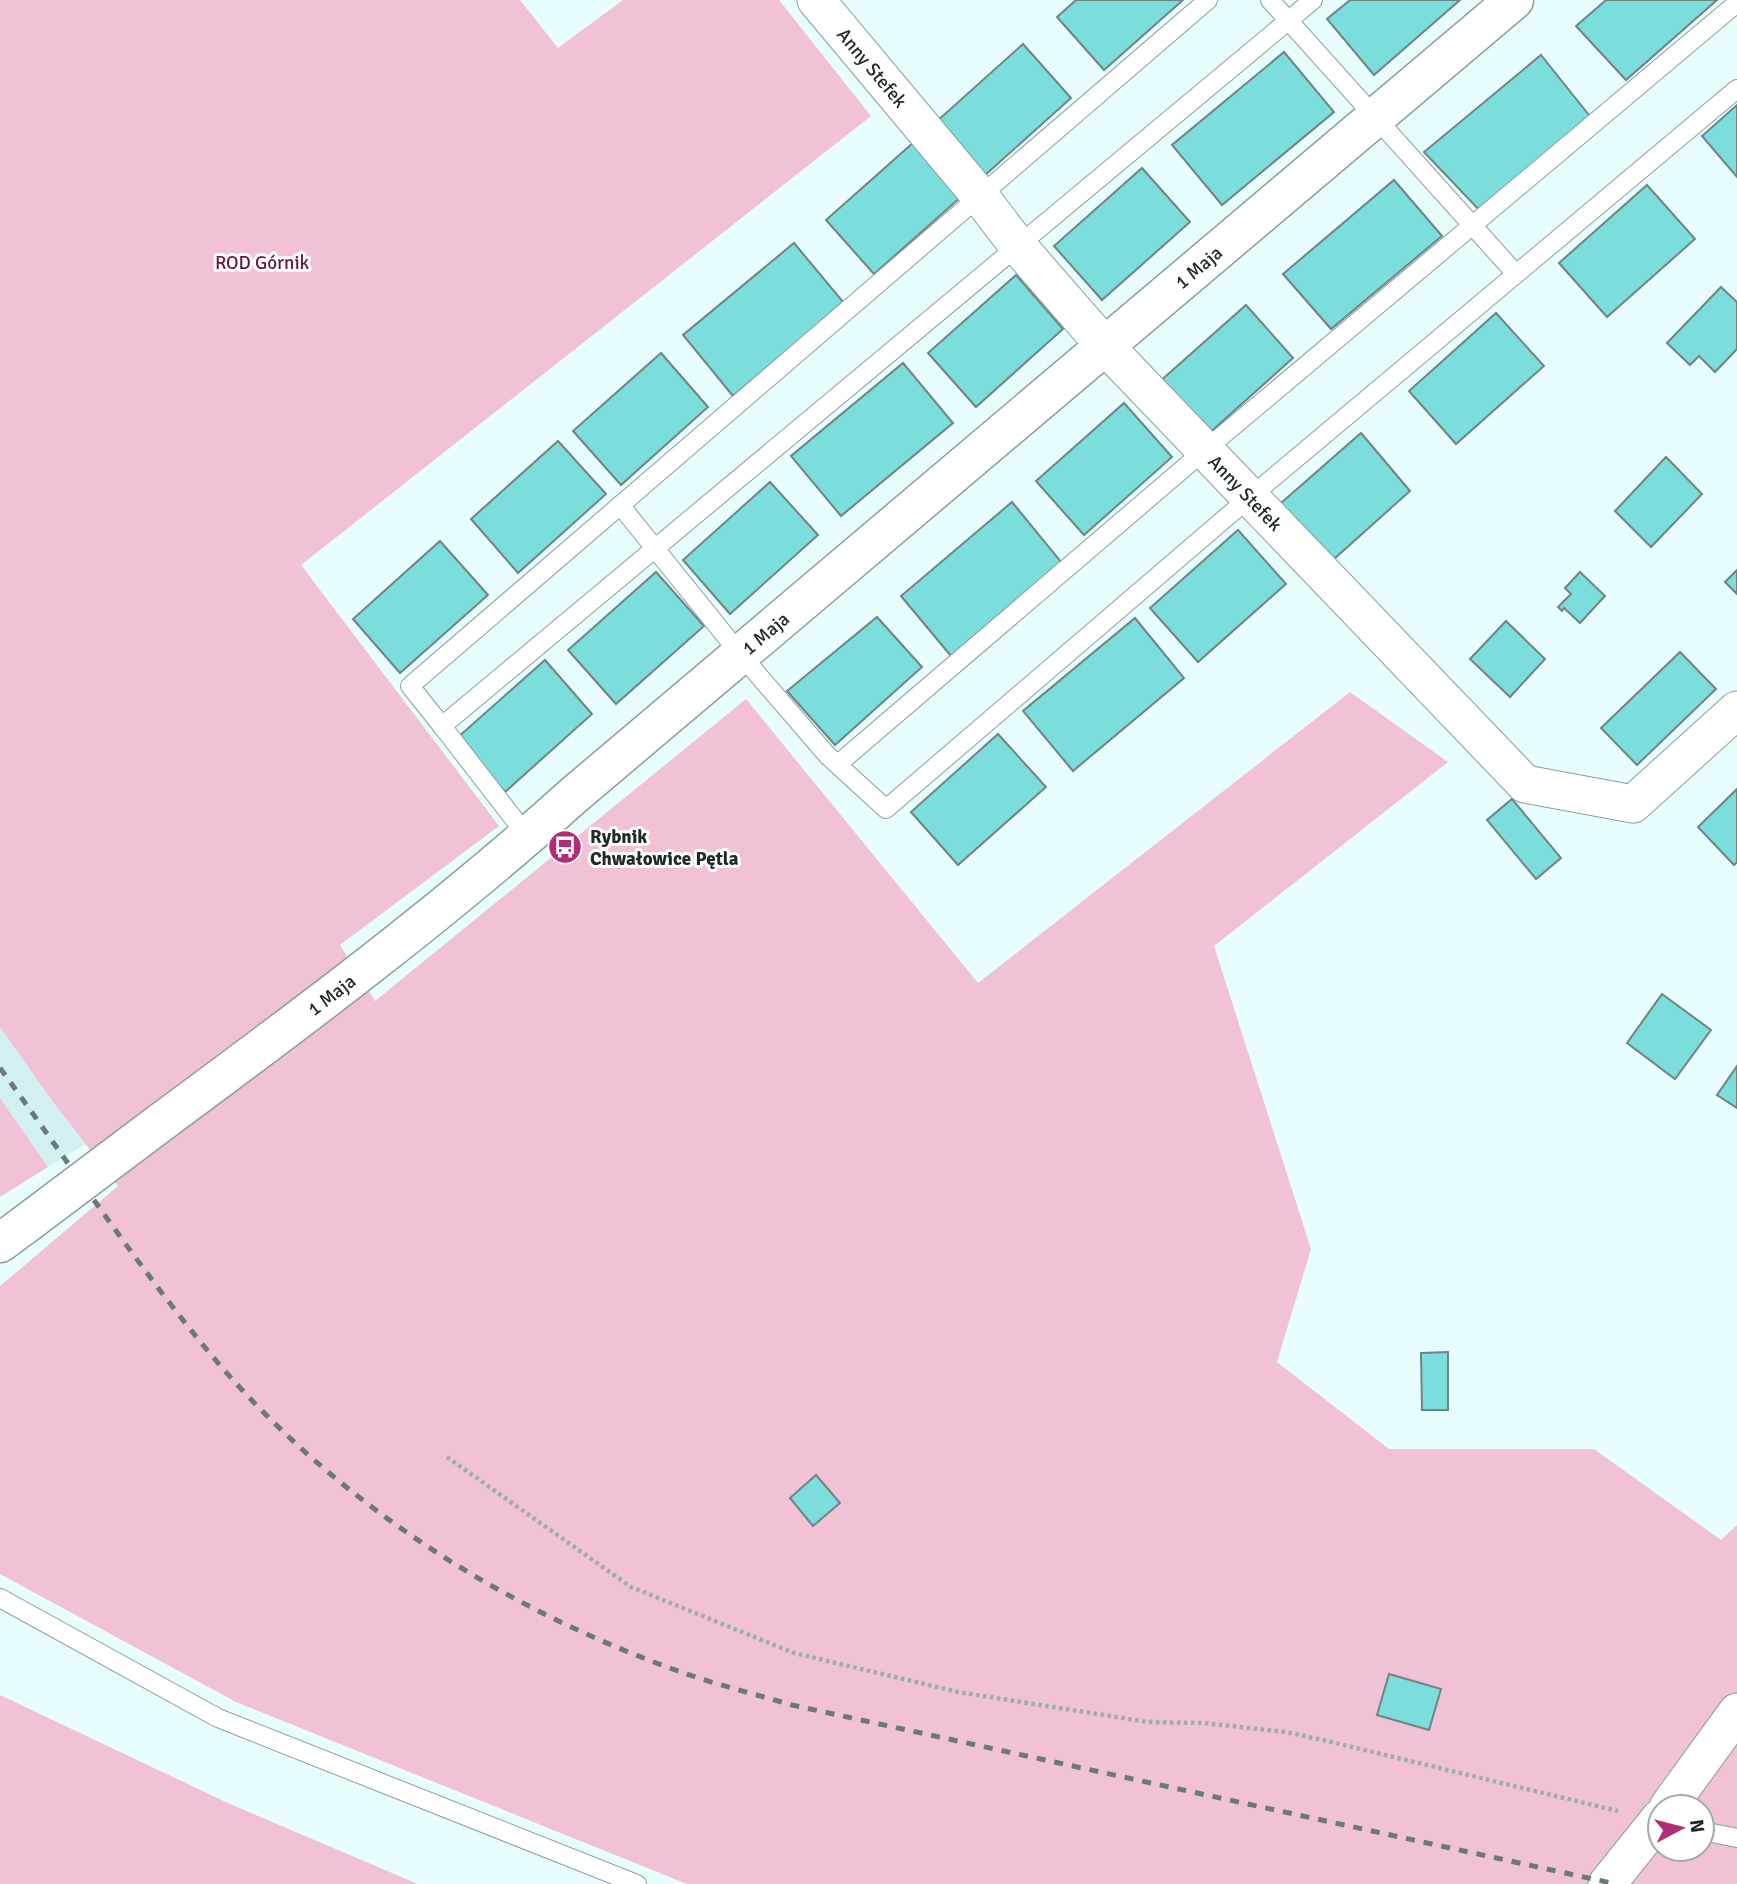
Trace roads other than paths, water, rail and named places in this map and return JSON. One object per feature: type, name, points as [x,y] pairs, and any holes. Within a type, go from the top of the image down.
[{"type":"main road","name":"1 Maja","points":[[11,1235],[369,967],[528,837],[1104,345],[1156,304],[1514,0]]},
{"type":"street","name":"Anny Stefek","points":[[816,0],[979,195],[1018,246],[1104,345],[1525,784],[1633,804],[1737,710]]},
{"type":"street","points":[[1679,1793],[1737,1712]]},
{"type":"street","points":[[1607,1884],[1646,1836]]},
{"type":"lane","points":[[528,837],[410,686],[1208,0]]},
{"type":"lane","points":[[1270,0],[1516,274]]},
{"type":"lane","points":[[442,726],[1313,0]]},
{"type":"lane","points":[[838,764],[1205,450],[1737,3]]},
{"type":"lane","points":[[620,505],[740,654],[827,755],[886,809],[1250,497],[1737,89]]},
{"type":"lane","points":[[0,1598],[218,1718],[637,1884]]},
{"type":"lane","points":[[1716,1834],[1737,1838]]},
{"type":"railway","points":[[0,1068],[150,1278],[203,1345],[252,1400],[304,1451],[360,1498],[419,1541],[546,1615],[613,1646],[681,1672],[792,1705],[1616,1884]]},
{"type":"place","name":"Rybnik Chwałowice Pętla","points":[[565,847]]},
{"type":"park label","name":"ROD Górnik","points":[[262,262]]}]
